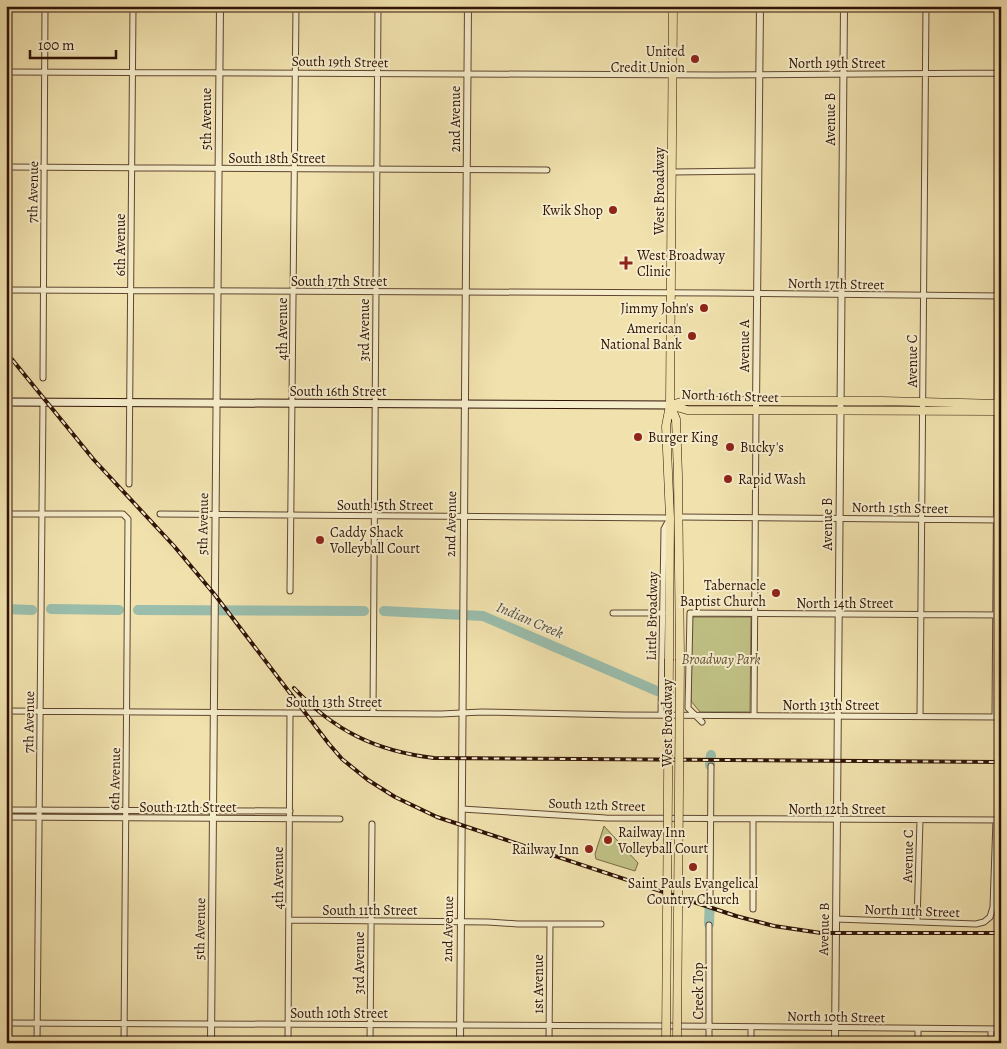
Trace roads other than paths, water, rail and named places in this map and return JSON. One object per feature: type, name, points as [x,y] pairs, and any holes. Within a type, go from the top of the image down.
[{"type":"main road","name":"West Broadway","points":[[666,1043],[670,518],[666,424],[670,405],[673,6]]},
{"type":"main road","name":"North 16th Street","points":[[670,405],[684,409],[841,401],[922,407],[999,408]]},
{"type":"main road","name":"South 16th Street","points":[[6,402],[670,405]]},
{"type":"main road","name":"West Broadway","points":[[670,405],[676,419],[680,518],[676,1043]]},
{"type":"main road","name":"North 16th Street","points":[[756,406],[840,411],[922,407]]},
{"type":"street","name":"7th Avenue","points":[[43,378],[46,6]]},
{"type":"street","name":"6th Avenue","points":[[129,484],[133,6]]},
{"type":"street","name":"5th Avenue","points":[[211,1043],[220,6]]},
{"type":"street","name":"4th Avenue","points":[[290,591],[296,6]]},
{"type":"street","name":"3rd Avenue","points":[[373,713],[378,6]]},
{"type":"street","name":"2nd Avenue","points":[[460,1043],[468,6]]},
{"type":"street","name":"Avenue A","points":[[754,715],[760,6]]},
{"type":"street","name":"Avenue B","points":[[836,1043],[844,6]]},
{"type":"street","name":"Avenue C","points":[[920,716],[926,6]]},
{"type":"street","points":[[998,717],[1000,6]]},
{"type":"street","name":"South 19th Street","points":[[6,72],[673,75]]},
{"type":"street","name":"North 19th Street","points":[[673,75],[1000,73]]},
{"type":"street","name":"South 18th Street","points":[[6,167],[547,170]]},
{"type":"street","points":[[672,172],[758,171]]},
{"type":"street","name":"South 17th Street","points":[[6,290],[671,293]]},
{"type":"street","name":"North 17th Street","points":[[671,293],[999,296]]},
{"type":"street","name":"7th Avenue","points":[[37,1043],[43,402]]},
{"type":"street","points":[[6,514],[42,514]]},
{"type":"street","name":"6th Avenue","points":[[42,514],[123,514],[129,521],[124,1043]]},
{"type":"street","name":"South 15th Street","points":[[160,514],[670,518]]},
{"type":"street","name":"Little Broadway","points":[[661,715],[664,529],[670,518]]},
{"type":"street","name":"North 15th Street","points":[[680,518],[998,520]]},
{"type":"street","points":[[613,613],[664,613]]},
{"type":"street","name":"North 14th Street","points":[[696,715],[688,708],[690,613],[998,615]]},
{"type":"street","name":"South 13th Street","points":[[6,711],[661,715]]},
{"type":"street","name":"4th Avenue","points":[[288,1043],[290,713]]},
{"type":"street","name":"North 13th Street","points":[[661,715],[998,717]]},
{"type":"street","points":[[696,715],[702,722]]},
{"type":"street","points":[[710,898],[711,766]]},
{"type":"street","name":"South 12th Street","points":[[462,809],[606,818],[672,819]]},
{"type":"street","name":"South 12th Street","points":[[6,810],[170,811],[214,815],[340,819]]},
{"type":"street","name":"South 12th Street","points":[[6,817],[126,818],[290,812]]},
{"type":"street","name":"North 12th Street","points":[[672,819],[998,820]]},
{"type":"street","points":[[753,819],[753,909]]},
{"type":"street","name":"Avenue C","points":[[916,922],[920,820]]},
{"type":"street","name":"North 11th Street","points":[[836,919],[976,924],[987,920],[992,914],[993,907],[998,820]]},
{"type":"street","name":"3rd Avenue","points":[[370,1043],[372,824]]},
{"type":"street","name":"South 11th Street","points":[[289,920],[550,925],[601,924]]},
{"type":"street","name":"1st Avenue","points":[[549,1043],[550,925]]},
{"type":"street","name":"Creek Top","points":[[709,925],[709,1043]]},
{"type":"street","name":"South 10th Street","points":[[6,1023],[672,1026]]},
{"type":"street","name":"North 10th Street","points":[[672,1026],[1001,1029]]},
{"type":"street","points":[[751,1027],[751,1043]]},
{"type":"street","points":[[918,1029],[918,1043]]},
{"type":"street","points":[[991,1029],[991,1043]]},
{"type":"waterway","name":"Indian Creek","points":[[6,609],[32,610]]},
{"type":"waterway","name":"Indian Creek","points":[[51,609],[119,610]]},
{"type":"waterway","name":"Indian Creek","points":[[138,610],[364,611]]},
{"type":"waterway","name":"Indian Creek","points":[[384,611],[483,616],[657,691]]},
{"type":"waterway","name":"Indian Creek","points":[[710,765],[711,755]]},
{"type":"waterway","name":"Indian Creek","points":[[709,924],[710,898]]},
{"type":"railway","points":[[6,352],[94,460],[174,546],[215,595],[342,759],[368,780],[395,797],[437,817],[736,916],[774,926],[821,933],[1001,933]]},
{"type":"railway","points":[[294,688],[325,716],[357,736],[393,750],[434,758],[1001,762]]},
{"type":"place","name":"United Credit Union","points":[[695,59]]},
{"type":"place","name":"Kwik Shop","points":[[613,210]]},
{"type":"place","name":"West Broadway Clinic","points":[[626,263]]},
{"type":"place","name":"Jimmy John's","points":[[704,308]]},
{"type":"place","name":"American National Bank","points":[[692,336]]},
{"type":"place","name":"Burger King","points":[[638,437]]},
{"type":"place","name":"Bucky's","points":[[730,447]]},
{"type":"place","name":"Rapid Wash","points":[[728,479]]},
{"type":"place","name":"Caddy Shack Volleyball Court","points":[[320,540]]},
{"type":"place","name":"Tabernacle Baptist Church","points":[[776,593]]},
{"type":"place","name":"Railway Inn Volleyball Court","points":[[608,840]]},
{"type":"place","name":"Railway Inn","points":[[589,849]]},
{"type":"place","name":"Saint Pauls Evangelical Country Church","points":[[693,867]]},
{"type":"park label","name":"Broadway Park","points":[[721,659]]}]
